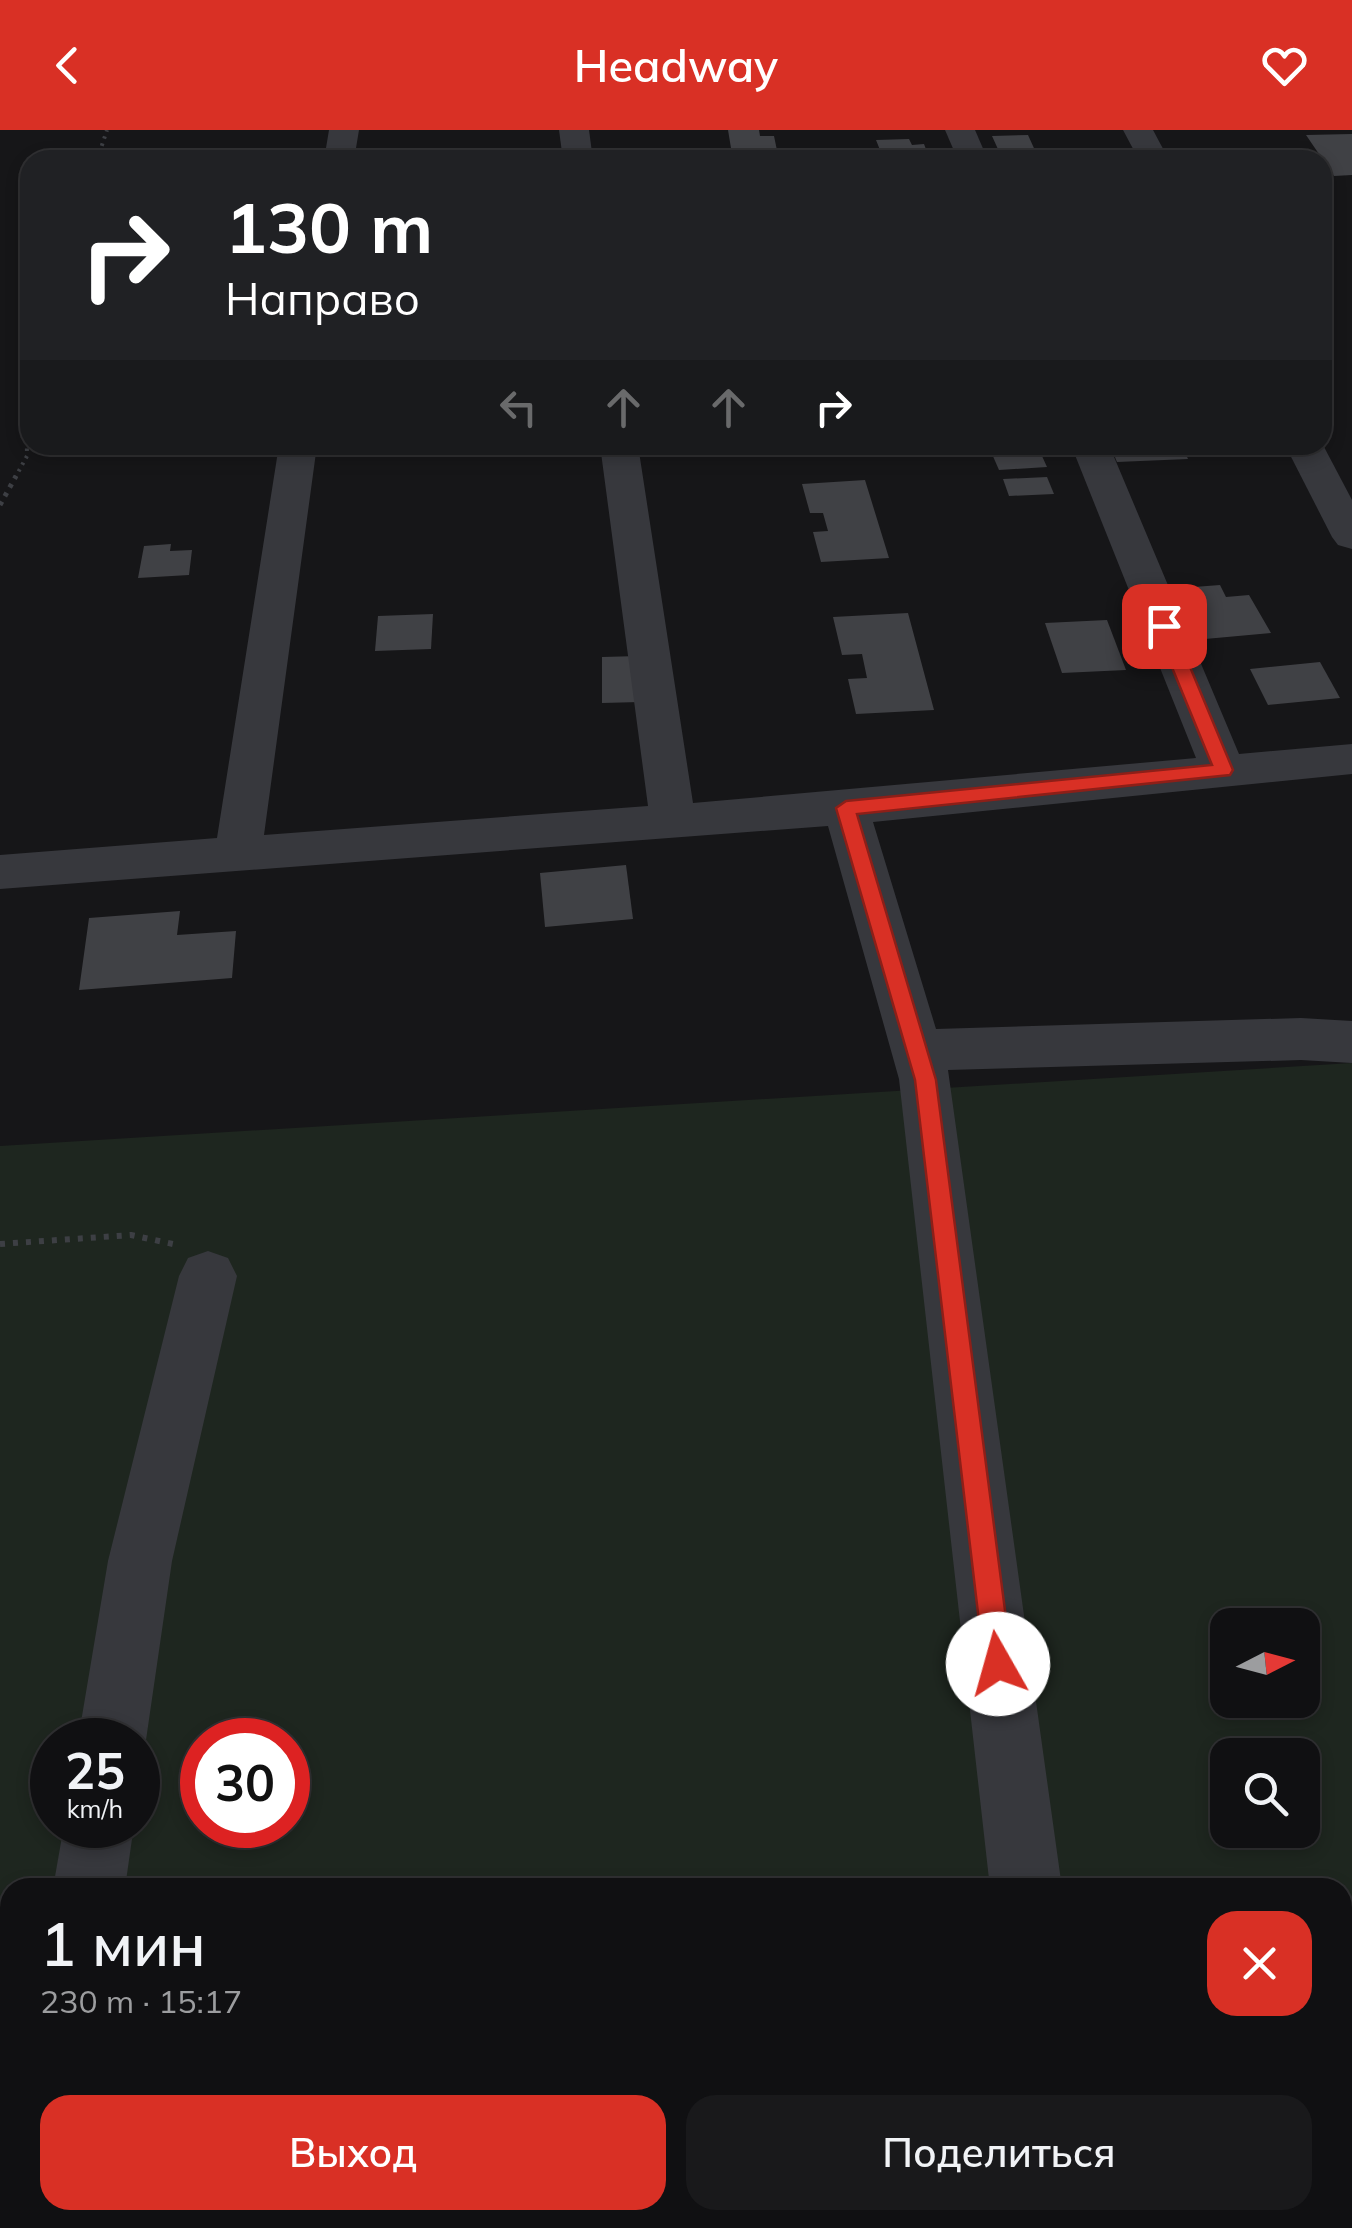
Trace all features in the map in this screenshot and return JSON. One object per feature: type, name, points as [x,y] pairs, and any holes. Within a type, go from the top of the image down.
[{"type":"street","points":[[238,856],[297,455]]},
{"type":"street","points":[[620,455],[673,820]]},
{"type":"street","points":[[1094,455],[1224,770]]},
{"type":"street","points":[[1309,455],[1352,537]]},
{"type":"street","points":[[0,872],[846,808],[1352,759]]},
{"type":"street","points":[[846,808],[926,1080],[1025,1878]]},
{"type":"street","points":[[916,1050],[1301,1039],[1352,1042]]},
{"type":"street","points":[[115,1718],[140,1561],[208,1276]]},
{"type":"street","points":[[91,1878],[95,1848]]},
{"type":"path","points":[[0,505],[27,455]]},
{"type":"path","points":[[0,1244],[130,1235],[189,1247],[208,1276]]},
{"type":"shaded area","points":[[1352,1063],[1352,1878],[0,1878],[0,1146]]},
{"type":"building","points":[[728,130],[759,130],[760,136],[774,136],[777,150],[731,150]]},
{"type":"building","points":[[1352,134],[1352,175],[1334,176],[1332,150],[1316,150],[1306,135]]},
{"type":"building","points":[[1028,135],[1035,150],[998,150],[992,136]]},
{"type":"building","points":[[909,139],[912,145],[924,144],[926,150],[880,150],[876,140]]},
{"type":"building","points":[[992,455],[1042,455],[1047,467],[999,470]]},
{"type":"building","points":[[1114,455],[1186,455],[1188,459],[1117,462]]},
{"type":"building","points":[[1047,477],[1054,494],[1009,496],[1003,479]]},
{"type":"building","points":[[865,480],[889,558],[821,562],[813,532],[828,531],[823,513],[810,513],[802,484]]},
{"type":"building","points":[[171,544],[170,551],[192,550],[189,575],[138,578],[144,546]]},
{"type":"building","points":[[1220,585],[1226,597],[1249,595],[1271,633],[1194,640],[1174,600],[1186,599],[1181,588]]},
{"type":"building","points":[[908,613],[934,710],[856,714],[848,679],[867,678],[862,654],[842,655],[833,617]]},
{"type":"building","points":[[433,614],[431,649],[375,651],[378,616]]},
{"type":"building","points":[[1107,620],[1126,670],[1062,673],[1045,623]]},
{"type":"building","points":[[639,656],[640,702],[602,703],[602,657]]},
{"type":"building","points":[[1320,662],[1340,698],[1268,705],[1250,669]]},
{"type":"building","points":[[626,865],[633,919],[545,927],[540,873]]},
{"type":"building","points":[[180,911],[177,935],[236,931],[232,978],[79,990],[89,918]]},
{"type":"route","points":[[998,1664],[926,1080],[846,808],[1224,770],[1164,626]]}]
